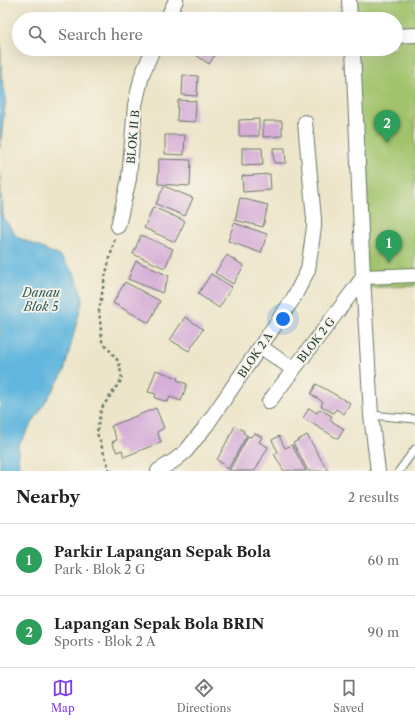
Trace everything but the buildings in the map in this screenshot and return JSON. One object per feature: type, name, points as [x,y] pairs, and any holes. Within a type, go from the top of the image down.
[{"type":"street","points":[[170,12],[176,0]]},
{"type":"street","points":[[349,0],[350,12]]},
{"type":"street","points":[[403,36],[415,35]]},
{"type":"street","name":"BLOK II B","points":[[118,226],[130,179],[135,105],[142,75],[150,56]]},
{"type":"street","points":[[353,56],[371,415],[378,471]]},
{"type":"street","name":"BLOK 2 A","points":[[158,471],[186,451],[206,426],[293,299],[308,270],[314,219],[305,122]]},
{"type":"street","points":[[363,277],[415,275]]},
{"type":"street","name":"BLOK 2 G","points":[[269,402],[363,277]]},
{"type":"street","points":[[260,348],[294,369]]},
{"type":"lane","points":[[371,415],[415,419]]},
{"type":"lane","points":[[398,471],[415,449]]},
{"type":"path","points":[[110,471],[97,433],[101,409],[122,379],[119,362],[102,340],[99,310],[105,277],[118,226]]},
{"type":"green space","points":[[353,0],[415,0],[415,286],[364,288],[355,56],[403,56],[403,12],[354,12]]},
{"type":"water","points":[[0,39],[1,75],[6,98],[0,148]]},
{"type":"water","name":"Danau Blok 5","points":[[0,171],[2,215],[17,237],[60,256],[74,273],[83,298],[64,372],[18,446],[19,471],[0,471]]},
{"type":"place","name":"Lapangan Sepak Bola BRIN","points":[[387,143]]},
{"type":"place","name":"Parkir Lapangan Sepak Bola","points":[[389,263]]}]
